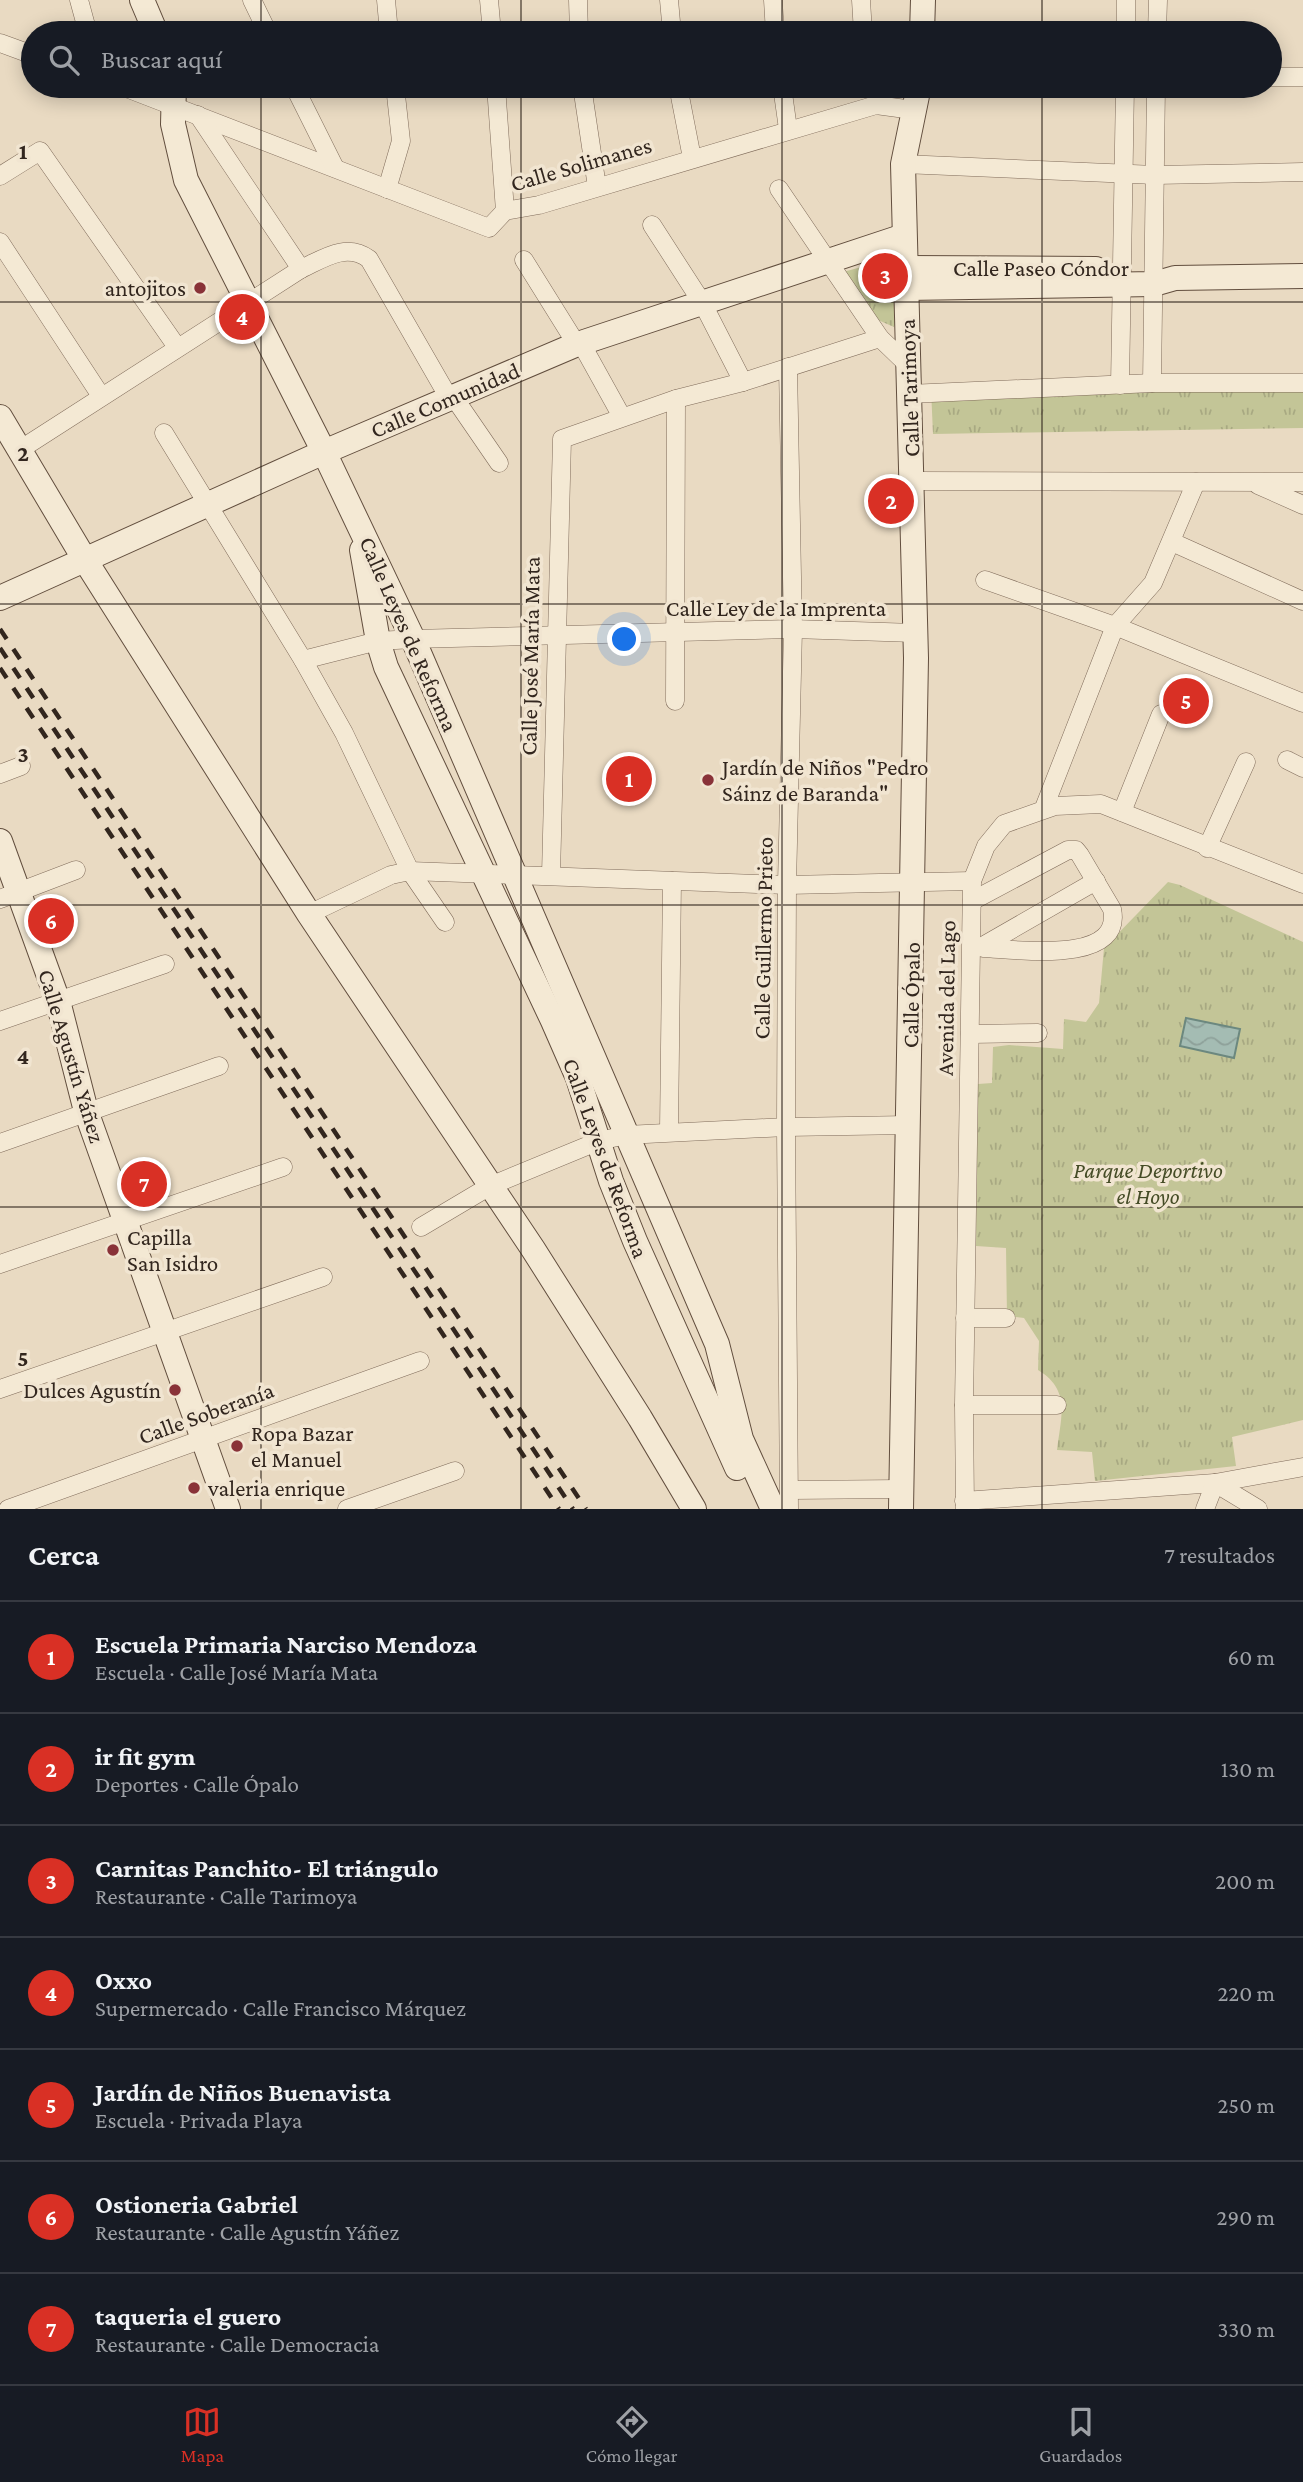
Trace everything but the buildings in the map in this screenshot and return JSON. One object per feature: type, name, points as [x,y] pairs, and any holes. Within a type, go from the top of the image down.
[{"type":"main road","points":[[142,0],[151,21]]},
{"type":"main road","points":[[922,21],[923,0]]},
{"type":"main road","points":[[174,98],[176,147],[186,180],[356,518]]},
{"type":"main road","name":"Calle Tarimoya","points":[[912,481],[903,164],[916,98]]},
{"type":"main road","name":"Calle Comunidad","points":[[0,598],[324,452],[579,344],[904,236]]},
{"type":"main road","name":"Calle Paseo Cóndor","points":[[906,278],[1303,276]]},
{"type":"main road","points":[[0,417],[85,560],[309,914],[491,1186],[640,1418],[694,1509]]},
{"type":"main road","name":"Calle Ópalo","points":[[901,1499],[913,881],[915,633],[912,481]]},
{"type":"main road","name":"Calle Leyes de Reforma","points":[[356,518],[413,639],[517,876],[716,1344],[741,1439],[773,1509]]},
{"type":"main road","name":"Calle Leyes de Reforma","points":[[356,518],[378,641],[401,701],[485,874],[573,1067],[635,1241],[757,1509]]},
{"type":"main road","name":"Calle Agustín Yáñez","points":[[0,841],[9,896],[58,1000],[86,1111],[228,1509]]},
{"type":"street","points":[[79,0],[85,21]]},
{"type":"street","points":[[251,0],[262,21]]},
{"type":"street","points":[[386,0],[388,21]]},
{"type":"street","points":[[489,0],[491,21]]},
{"type":"street","points":[[578,0],[579,21]]},
{"type":"street","points":[[669,0],[671,21]]},
{"type":"street","points":[[773,0],[774,21]]},
{"type":"street","points":[[861,0],[862,21]]},
{"type":"street","points":[[1126,0],[1126,21]]},
{"type":"street","points":[[1157,21],[1158,0]]},
{"type":"street","points":[[0,43],[21,51]]},
{"type":"street","points":[[1282,77],[1303,77]]},
{"type":"street","name":"Calle Solimanes","points":[[178,98],[198,115],[489,229],[505,211],[539,205],[788,128],[876,105],[913,110]]},
{"type":"street","points":[[300,98],[335,167]]},
{"type":"street","points":[[387,189],[401,141],[396,98]]},
{"type":"street","points":[[497,98],[505,211]]},
{"type":"street","points":[[584,98],[597,187]]},
{"type":"street","points":[[680,98],[692,158]]},
{"type":"street","points":[[784,98],[788,128]]},
{"type":"street","points":[[875,98],[876,105]]},
{"type":"street","points":[[1120,385],[1125,98]]},
{"type":"street","points":[[1152,383],[1161,277],[1155,174],[1156,98]]},
{"type":"street","points":[[198,115],[301,269]]},
{"type":"street","points":[[0,176],[40,150],[177,347]]},
{"type":"street","points":[[903,164],[1155,174],[1303,172]]},
{"type":"street","points":[[779,189],[880,338],[907,364]]},
{"type":"street","points":[[652,225],[703,304],[743,382]]},
{"type":"street","points":[[0,242],[101,396]]},
{"type":"street","points":[[21,449],[301,269],[338,252],[361,253],[369,259],[451,397],[499,463]]},
{"type":"street","points":[[524,260],[622,416],[743,382],[880,338]]},
{"type":"street","name":"Calle Guillermo Prieto","points":[[788,368],[793,629],[787,885],[789,1509]]},
{"type":"street","points":[[909,394],[1152,383],[1303,383]]},
{"type":"street","points":[[674,701],[676,399]]},
{"type":"street","name":"Calle José María Mata","points":[[551,875],[555,633],[562,439],[622,416]]},
{"type":"street","points":[[164,433],[205,506],[303,660],[344,733],[410,871],[445,922]]},
{"type":"street","points":[[912,481],[1303,482]]},
{"type":"street","points":[[1044,808],[1115,626],[1153,583],[1196,482]]},
{"type":"street","points":[[1252,482],[1303,505]]},
{"type":"street","points":[[1172,542],[1303,601]]},
{"type":"street","points":[[985,580],[1115,626],[1303,702]]},
{"type":"street","name":"Calle Ley de la Imprenta","points":[[303,660],[378,641],[413,639],[555,633],[793,629],[915,633]]},
{"type":"street","points":[[1122,812],[1161,714]]},
{"type":"street","points":[[1207,848],[1246,762]]},
{"type":"street","points":[[0,774],[21,766]]},
{"type":"street","name":"Avenida del Lago","points":[[1298,1472],[1215,1483],[964,1505],[970,1034],[977,947],[972,881],[986,846],[1004,824],[1044,808],[1081,803],[1101,804],[1303,884]]},
{"type":"street","points":[[972,901],[1068,850],[1076,850],[1096,881],[1114,917],[1110,928],[1097,943],[1079,950],[977,947]]},
{"type":"street","points":[[9,896],[76,870]]},
{"type":"street","points":[[309,914],[391,875],[410,871],[787,885],[972,881]]},
{"type":"street","points":[[668,1131],[672,881]]},
{"type":"street","points":[[977,947],[1096,881]]},
{"type":"street","points":[[0,1021],[165,964]]},
{"type":"street","points":[[970,1034],[1038,1033]]},
{"type":"street","points":[[0,1143],[219,1066]]},
{"type":"street","points":[[421,1227],[491,1186],[599,1141],[626,1135],[668,1131],[909,1125]]},
{"type":"street","points":[[0,1264],[283,1167]]},
{"type":"street","points":[[0,1389],[323,1277]]},
{"type":"street","points":[[965,1318],[1006,1318]]},
{"type":"street","name":"Calle Soberanía","points":[[8,1509],[420,1361]]},
{"type":"street","points":[[964,1405],[1057,1405]]},
{"type":"street","points":[[347,1509],[456,1471]]},
{"type":"street","points":[[1205,1509],[1215,1483],[1258,1509]]},
{"type":"street","points":[[790,1490],[901,1499]]},
{"type":"green space","points":[[880,262],[893,287],[901,295],[894,327],[878,320],[843,272]]},
{"type":"green space","points":[[931,389],[1303,390],[1303,428],[933,434]]},
{"type":"green space","name":"Parque Deportivo el Hoyo","points":[[1168,882],[1180,885],[1303,942],[1303,1420],[1232,1437],[1236,1466],[1095,1481],[1092,1452],[1057,1450],[1060,1395],[1048,1378],[1038,1370],[1039,1341],[1024,1318],[1007,1316],[1006,1248],[976,1246],[978,1084],[992,1083],[993,1047],[1009,1045],[1063,1049],[1064,1019],[1086,1022],[1099,1003],[1104,948]]},
{"type":"water","points":[[1186,1018],[1240,1029],[1234,1058],[1180,1046]]},
{"type":"railway","points":[[0,629],[586,1509]]},
{"type":"railway","points":[[0,648],[573,1509]]},
{"type":"railway","points":[[0,668],[559,1509]]},
{"type":"place","name":"Carnitas Panchito- El triángulo","points":[[885,276]]},
{"type":"place","name":"antojitos","points":[[200,288]]},
{"type":"place","name":"Oxxo","points":[[242,317]]},
{"type":"place","name":"ir fit gym","points":[[891,501]]},
{"type":"place","name":"Jardín de Niños Buenavista","points":[[1186,701]]},
{"type":"place","name":"Escuela Primaria Narciso Mendoza","points":[[629,779]]},
{"type":"place","name":"Jardín de Niños \"Pedro Sáinz de Baranda\"","points":[[708,780]]},
{"type":"place","name":"Ostioneria Gabriel","points":[[51,921]]},
{"type":"place","name":"taqueria el guero","points":[[144,1184]]},
{"type":"place","name":"Capilla San Isidro","points":[[113,1250]]},
{"type":"place","name":"Dulces Agustín","points":[[175,1390]]},
{"type":"place","name":"Ropa Bazar el Manuel","points":[[237,1446]]},
{"type":"place","name":"valeria enrique","points":[[194,1488]]}]
